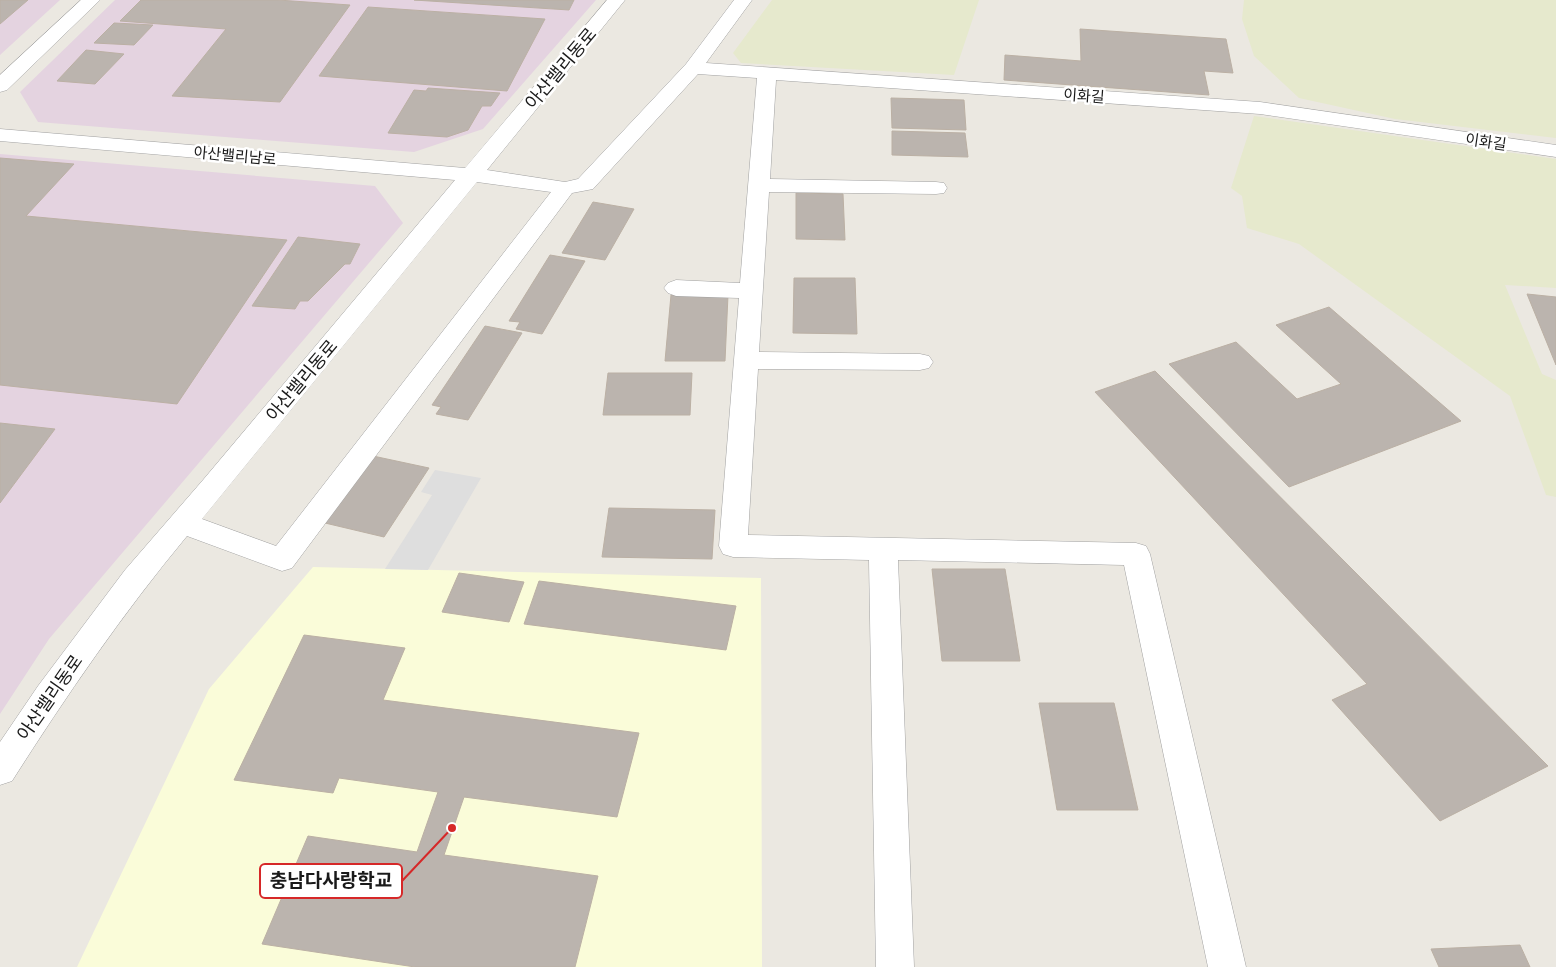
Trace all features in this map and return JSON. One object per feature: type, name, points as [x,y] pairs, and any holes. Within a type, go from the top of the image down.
[{"type":"street","points":[[0,86],[91,0]]},
{"type":"street","name":"아산밸리동로","points":[[0,770],[95,631],[135,578],[616,0]]},
{"type":"street","points":[[182,523],[282,560],[565,188],[585,184],[693,68],[742,0]]},
{"type":"street","name":"이화길","points":[[693,68],[1260,108],[1556,151]]},
{"type":"street","points":[[767,73],[733,546],[1136,554],[1227,967]]},
{"type":"street","name":"아산밸리남로","points":[[0,135],[471,175],[520,180],[565,188]]},
{"type":"street","points":[[759,185],[936,188]]},
{"type":"street","points":[[676,288],[751,291]]},
{"type":"street","points":[[746,360],[920,362]]},
{"type":"street","points":[[883,549],[895,967]]},
{"type":"shaded area","points":[[0,0],[60,0],[0,55]]},
{"type":"shaded area","points":[[115,0],[596,0],[483,129],[414,152],[38,122],[20,92]]},
{"type":"shaded area","points":[[772,0],[979,0],[954,75],[741,63],[733,53]]},
{"type":"shaded area","points":[[1244,0],[1556,0],[1556,138],[1395,119],[1299,98],[1254,56],[1242,19]]},
{"type":"shaded area","points":[[1254,116],[1556,159],[1556,288],[1505,285],[1542,374],[1556,380],[1556,497],[1546,495],[1510,396],[1299,244],[1247,228],[1242,196],[1231,188]]},
{"type":"shaded area","points":[[0,154],[375,186],[403,223],[49,639],[0,714]]},
{"type":"shaded area","points":[[435,470],[481,478],[428,570],[385,569],[432,495],[421,492]]},
{"type":"shaded area","points":[[313,567],[761,578],[762,967],[77,967],[209,689]]},
{"type":"building","points":[[0,0],[28,0],[0,24]]},
{"type":"building","points":[[141,0],[278,0],[350,5],[280,102],[172,96],[226,29],[120,21]]},
{"type":"building","points":[[414,0],[574,0],[569,10]]},
{"type":"building","points":[[368,7],[545,19],[507,91],[319,76]]},
{"type":"building","points":[[114,23],[153,25],[134,45],[94,43]]},
{"type":"building","points":[[1080,29],[1226,39],[1233,73],[1204,71],[1209,95],[1004,80],[1005,55],[1081,61]]},
{"type":"building","points":[[86,50],[124,54],[95,84],[57,81]]},
{"type":"building","points":[[428,88],[500,93],[491,106],[482,106],[468,130],[447,137],[388,133],[414,90],[426,91]]},
{"type":"building","points":[[891,98],[964,100],[966,130],[892,128]]},
{"type":"building","points":[[892,131],[965,133],[968,157],[892,155]]},
{"type":"building","points":[[0,158],[74,164],[26,216],[287,240],[177,404],[0,385]]},
{"type":"building","points":[[796,193],[843,194],[845,240],[796,239]]},
{"type":"building","points":[[593,202],[634,209],[605,260],[562,253]]},
{"type":"building","points":[[298,237],[360,244],[350,264],[345,264],[308,301],[300,301],[295,309],[252,306]]},
{"type":"building","points":[[550,255],[585,261],[542,334],[516,329],[520,322],[509,321]]},
{"type":"building","points":[[794,278],[855,278],[857,334],[793,333]]},
{"type":"building","points":[[1527,294],[1556,297],[1556,365]]},
{"type":"building","points":[[671,295],[728,295],[725,361],[665,361]]},
{"type":"building","points":[[1329,307],[1461,421],[1289,487],[1169,364],[1236,342],[1297,399],[1341,384],[1276,325]]},
{"type":"building","points":[[485,326],[522,333],[468,420],[436,414],[441,407],[432,405]]},
{"type":"building","points":[[1155,371],[1548,766],[1440,821],[1332,700],[1367,684],[1095,392]]},
{"type":"building","points":[[608,373],[692,373],[690,415],[603,415]]},
{"type":"building","points":[[0,423],[55,429],[0,503]]},
{"type":"building","points":[[373,456],[429,468],[384,537],[325,523]]},
{"type":"building","points":[[609,508],[715,510],[712,559],[602,557]]},
{"type":"building","points":[[932,569],[1005,569],[1020,661],[942,661]]},
{"type":"building","points":[[459,573],[524,582],[509,622],[442,612]]},
{"type":"building","points":[[539,581],[736,606],[726,650],[524,624]]},
{"type":"building","points":[[304,635],[405,648],[383,700],[639,733],[617,817],[464,797],[444,855],[598,876],[575,967],[415,967],[262,944],[308,836],[417,852],[438,792],[339,778],[333,793],[234,780]]},
{"type":"building","points":[[1039,703],[1114,703],[1138,810],[1057,810]]},
{"type":"building","points":[[1520,945],[1530,967],[1439,967],[1431,949]]},
{"type":"place","name":"충남다사랑학교","points":[[452,828]]}]
